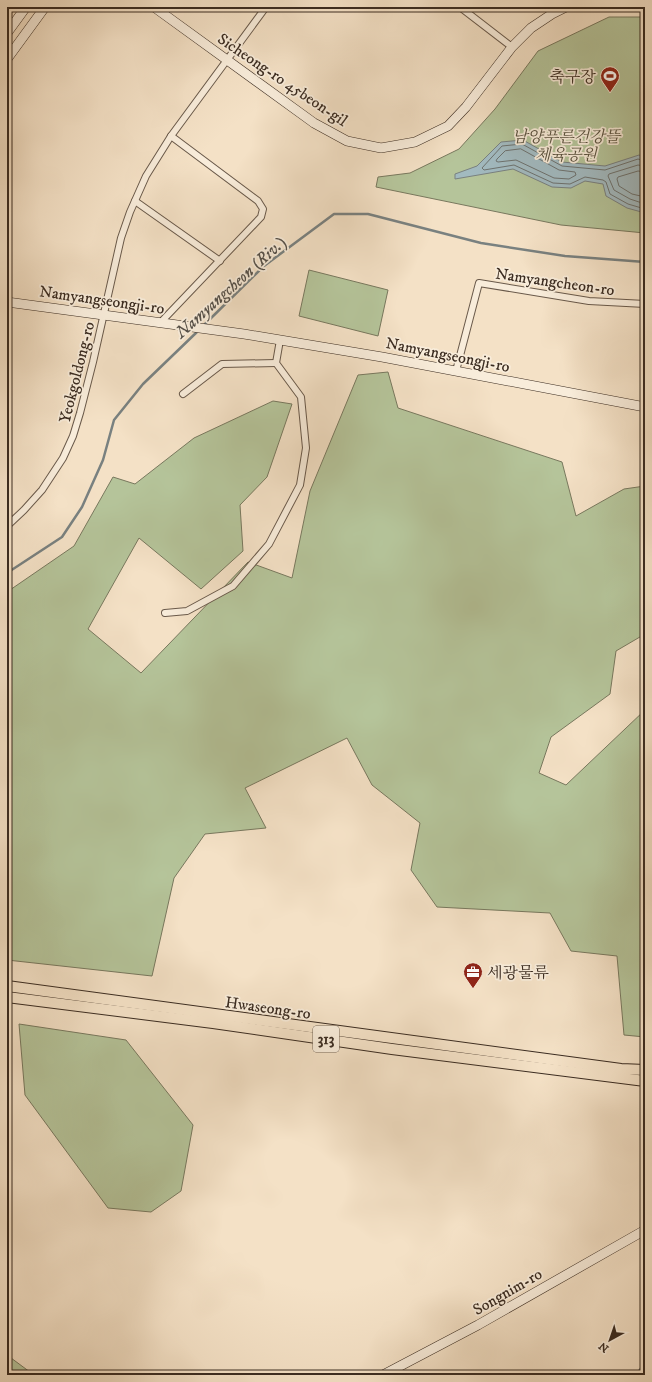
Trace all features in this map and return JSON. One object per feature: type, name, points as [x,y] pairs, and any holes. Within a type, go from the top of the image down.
[{"type":"main road","points":[[7,11],[10,7]]},
{"type":"main road","points":[[7,33],[26,7]]},
{"type":"main road","points":[[7,59],[45,7]]},
{"type":"main road","name":"Sicheong-ro 45beon-gil","points":[[154,7],[314,123],[347,141],[380,148],[415,142],[448,126],[466,107],[512,46],[531,28],[552,14],[566,7]]},
{"type":"main road","name":"Namyangseongji-ro","points":[[7,302],[244,334],[394,359],[645,407]]},
{"type":"main road","points":[[7,982],[40,991]]},
{"type":"main road","name":"Hwaseong-ro","points":[[7,986],[614,1068],[645,1070]]},
{"type":"main road","name":"Hwaseong-ro","points":[[7,997],[213,1023],[392,1049],[645,1081]]},
{"type":"main road","name":"Songnim-ro","points":[[383,1375],[478,1325],[645,1230]]},
{"type":"street","name":"Yeokgoldong-ro","points":[[7,526],[42,490],[56,470],[68,447],[80,414],[122,238],[134,201],[153,163],[171,136],[228,61],[266,7]]},
{"type":"street","points":[[460,7],[512,46]]},
{"type":"street","points":[[161,322],[261,217],[263,209],[258,201],[171,136]]},
{"type":"street","points":[[134,201],[220,261]]},
{"type":"street","name":"Namyangcheon-ro","points":[[456,371],[479,283],[589,301],[645,304]]},
{"type":"street","points":[[164,613],[187,611],[233,586],[269,544],[300,485],[306,448],[302,397],[276,363],[280,340]]},
{"type":"street","points":[[183,394],[222,364],[276,363]]},
{"type":"green space","name":"남양푸른건강뜰 체육공원","points":[[609,17],[645,17],[645,233],[561,225],[376,187],[378,177],[410,173],[459,149],[495,109],[538,51]]},
{"type":"green space","points":[[309,270],[388,290],[378,336],[299,316]]},
{"type":"green space","points":[[388,372],[398,408],[562,462],[576,516],[624,489],[645,486],[645,634],[616,651],[610,694],[551,737],[539,773],[566,785],[645,710],[645,1037],[624,1035],[617,956],[571,951],[550,913],[437,907],[411,870],[420,823],[372,785],[347,738],[245,788],[266,828],[205,834],[174,878],[152,976],[7,960],[7,592],[74,546],[113,477],[135,484],[194,438],[273,401],[292,404],[267,477],[240,505],[243,551],[201,589],[139,538],[88,629],[141,673],[248,562],[292,578],[310,491],[358,375]]},
{"type":"green space","points":[[19,1024],[126,1040],[193,1125],[181,1191],[151,1212],[108,1208],[25,1095]]},
{"type":"green space","points":[[7,1355],[34,1375],[7,1375]]},
{"type":"water","points":[[523,140],[562,162],[605,166],[639,155],[645,157],[645,213],[627,208],[606,196],[603,184],[585,181],[571,188],[552,187],[513,169],[455,179],[455,174],[477,166],[501,142]]},
{"type":"waterway","name":"Namyangcheon (Riv.)","points":[[203,326],[264,266],[334,214],[368,214],[481,243],[565,256],[645,262]]},
{"type":"waterway","name":"Namyangcheon (Riv.)","points":[[7,573],[62,537],[82,507],[103,460],[114,420],[143,384],[198,331]]},
{"type":"waterway","points":[[636,1375],[645,1363]]},
{"type":"place","name":"축구장","points":[[610,93]]},
{"type":"place","name":"세광물류","points":[[473,989]]}]
